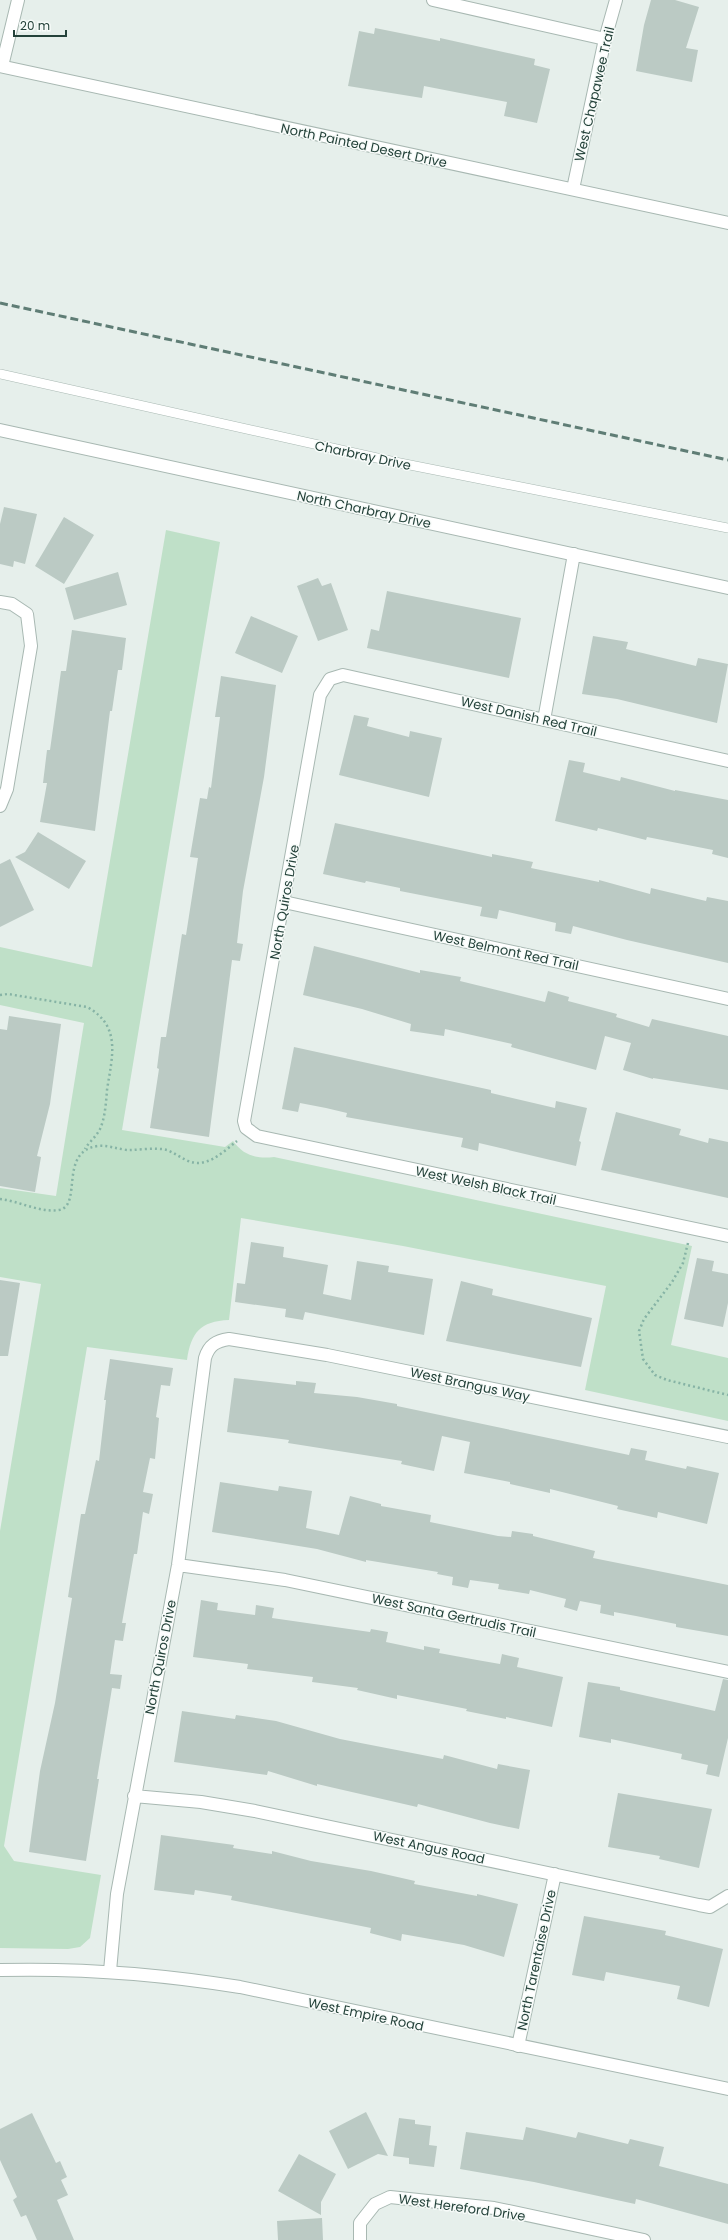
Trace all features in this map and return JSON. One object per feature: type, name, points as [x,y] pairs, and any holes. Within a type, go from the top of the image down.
[{"type":"street","points":[[1,66],[18,0]]},
{"type":"street","points":[[433,0],[605,39]]},
{"type":"street","name":"West Chapawee Trail","points":[[573,189],[605,39],[616,0]]},
{"type":"street","name":"North Painted Desert Drive","points":[[1,66],[728,223]]},
{"type":"street","name":"North Charbray Drive","points":[[0,430],[728,588]]},
{"type":"street","points":[[544,720],[574,554]]},
{"type":"street","points":[[0,602],[12,604],[27,614],[30,646],[7,789],[0,806]]},
{"type":"street","name":"West Danish Red Trail","points":[[330,679],[343,675],[728,762]]},
{"type":"street","name":"North Quiros Drive","points":[[246,1128],[244,1116],[284,902],[320,695],[330,679]]},
{"type":"street","name":"West Belmont Red Trail","points":[[284,902],[728,999]]},
{"type":"street","name":"West Welsh Black Trail","points":[[246,1128],[257,1136],[728,1236]]},
{"type":"street","name":"West Brangus Way","points":[[212,1344],[220,1340],[229,1339],[327,1355],[728,1437]]},
{"type":"street","name":"North Quiros Drive","points":[[110,1971],[117,1894],[178,1565],[205,1358],[207,1350],[212,1344]]},
{"type":"street","name":"West Santa Gertrudis Trail","points":[[178,1565],[285,1580],[728,1672]]},
{"type":"street","name":"West Angus Road","points":[[134,1796],[201,1802],[254,1811],[699,1905],[710,1906],[725,1899]]},
{"type":"street","name":"North Tarentaise Drive","points":[[518,2046],[555,1874]]},
{"type":"street","name":"West Empire Road","points":[[0,1970],[110,1971],[178,1977],[240,1987],[728,2089]]},
{"type":"street","name":"West Hereford Drive","points":[[360,2240],[360,2223],[375,2204],[390,2197],[494,2208],[644,2240]]},
{"type":"lane","name":"Charbray Drive","points":[[0,374],[395,462],[728,528]]},
{"type":"path","points":[[0,995],[8,994],[87,1007],[97,1013],[109,1029],[113,1040],[113,1053],[104,1115],[100,1130],[75,1163],[70,1197],[66,1207],[61,1210],[42,1209],[16,1201],[0,1199]]},
{"type":"path","points":[[85,1150],[104,1146],[126,1150],[159,1149],[167,1150],[187,1161],[197,1163],[215,1158],[237,1141]]},
{"type":"path","points":[[688,1242],[683,1263],[672,1282],[644,1319],[639,1331],[643,1359],[655,1375],[667,1380],[728,1395]]},
{"type":"green space","points":[[166,530],[220,542],[122,1130],[225,1147],[233,1141],[246,1153],[256,1157],[274,1157],[692,1246],[671,1345],[728,1358],[728,1421],[585,1390],[606,1286],[403,1246],[241,1218],[229,1320],[211,1323],[199,1330],[191,1342],[187,1360],[87,1347],[4,1846],[14,1861],[101,1875],[90,1938],[80,1947],[68,1949],[0,1948],[0,1531],[41,1284],[0,1277],[0,1188],[56,1196],[84,1023],[0,1005],[0,947],[92,967]]},
{"type":"building","points":[[651,0],[675,0],[699,7],[686,48],[698,50],[692,82],[636,71],[644,25]]},
{"type":"building","points":[[375,28],[440,41],[440,38],[535,59],[534,65],[550,69],[537,123],[504,116],[507,102],[424,86],[422,98],[348,86],[359,31],[374,34]]},
{"type":"building","points":[[4,507],[37,514],[25,564],[14,561],[13,567],[0,564],[0,524]]},
{"type":"building","points":[[64,517],[94,535],[64,584],[35,566]]},
{"type":"building","points":[[118,572],[127,605],[74,620],[65,588]]},
{"type":"building","points":[[318,578],[322,586],[331,583],[348,630],[318,641],[297,586]]},
{"type":"building","points":[[387,591],[521,618],[509,678],[367,648],[371,629],[379,631]]},
{"type":"building","points":[[251,616],[298,636],[282,673],[235,653]]},
{"type":"building","points":[[72,630],[126,638],[122,670],[118,670],[112,711],[110,711],[95,831],[40,822],[47,783],[43,783],[47,750],[50,750],[61,671],[66,671]]},
{"type":"building","points":[[593,636],[628,642],[626,649],[696,666],[698,658],[728,664],[717,723],[617,699],[582,694]]},
{"type":"building","points":[[221,676],[276,685],[264,777],[243,891],[237,943],[243,944],[240,961],[232,960],[209,1137],[150,1128],[159,1069],[157,1068],[161,1037],[166,1037],[182,934],[186,935],[198,858],[190,857],[200,798],[207,799],[209,787],[211,788],[220,717],[215,717]]},
{"type":"building","points":[[354,715],[369,718],[367,726],[409,737],[410,731],[442,738],[429,797],[339,775]]},
{"type":"building","points":[[569,760],[585,763],[583,772],[620,781],[621,777],[675,791],[728,800],[728,858],[712,854],[713,850],[647,837],[646,840],[598,828],[597,831],[555,821]]},
{"type":"building","points":[[335,823],[492,857],[492,854],[533,862],[531,868],[599,882],[599,880],[650,894],[651,888],[706,901],[707,897],[728,901],[728,963],[573,926],[571,934],[555,931],[556,923],[499,910],[497,919],[480,916],[482,907],[400,891],[400,888],[366,881],[365,883],[323,874]]},
{"type":"building","points":[[38,832],[86,861],[69,889],[15,857],[25,852]]},
{"type":"building","points":[[10,859],[34,910],[0,927],[0,864]]},
{"type":"building","points":[[314,946],[420,973],[420,970],[461,977],[460,981],[545,1002],[548,991],[569,997],[568,1001],[617,1014],[616,1017],[649,1027],[652,1019],[728,1036],[728,1090],[653,1079],[623,1070],[631,1043],[605,1036],[596,1070],[511,1047],[512,1044],[445,1029],[444,1036],[410,1031],[411,1024],[362,1009],[303,995]]},
{"type":"building","points":[[9,1016],[61,1024],[50,1104],[37,1156],[41,1157],[35,1192],[0,1186],[0,1029],[7,1030]]},
{"type":"building","points":[[294,1047],[491,1090],[491,1093],[555,1108],[556,1101],[587,1108],[579,1141],[581,1142],[576,1166],[479,1143],[478,1151],[461,1147],[463,1138],[346,1117],[347,1113],[326,1108],[300,1103],[298,1112],[282,1109]]},
{"type":"building","points":[[616,1112],[681,1129],[679,1135],[708,1143],[709,1138],[728,1142],[728,1198],[601,1170]]},
{"type":"building","points":[[251,1242],[284,1247],[283,1257],[328,1265],[323,1294],[351,1300],[357,1261],[389,1266],[388,1272],[433,1279],[424,1335],[305,1312],[303,1320],[285,1317],[286,1309],[235,1302],[237,1283],[245,1284]]},
{"type":"building","points":[[697,1258],[714,1261],[712,1271],[728,1274],[728,1303],[723,1327],[684,1319]]},
{"type":"building","points":[[0,1280],[20,1283],[8,1356],[0,1356]]},
{"type":"building","points":[[461,1281],[493,1289],[492,1295],[592,1318],[581,1367],[446,1341]]},
{"type":"building","points":[[110,1359],[173,1368],[170,1386],[161,1385],[156,1417],[159,1418],[155,1459],[150,1458],[143,1492],[153,1494],[149,1514],[143,1512],[137,1554],[134,1554],[122,1623],[126,1623],[123,1641],[115,1640],[110,1674],[122,1675],[120,1689],[112,1688],[97,1779],[99,1779],[86,1861],[29,1852],[40,1771],[55,1703],[72,1598],[68,1597],[81,1514],[85,1514],[96,1460],[99,1461],[106,1400],[104,1400]]},
{"type":"building","points":[[234,1378],[296,1385],[296,1381],[316,1383],[314,1393],[357,1397],[397,1404],[397,1406],[629,1455],[631,1448],[647,1451],[645,1460],[686,1469],[687,1466],[719,1473],[707,1524],[658,1512],[657,1518],[617,1509],[618,1506],[550,1489],[550,1493],[510,1484],[510,1482],[464,1473],[470,1442],[442,1436],[434,1471],[401,1464],[402,1461],[288,1443],[289,1440],[227,1432]]},
{"type":"building","points":[[220,1482],[278,1491],[279,1486],[312,1491],[306,1528],[339,1535],[350,1496],[381,1504],[381,1506],[431,1515],[430,1522],[498,1536],[511,1537],[512,1531],[533,1534],[533,1536],[595,1551],[593,1558],[728,1585],[728,1636],[676,1627],[676,1624],[614,1612],[614,1616],[600,1613],[601,1605],[580,1601],[577,1611],[564,1607],[566,1599],[530,1590],[529,1594],[498,1589],[499,1584],[470,1580],[468,1588],[452,1585],[453,1577],[437,1574],[438,1572],[366,1560],[366,1562],[317,1549],[212,1532]]},
{"type":"building","points":[[201,1600],[218,1603],[217,1610],[255,1615],[256,1605],[274,1608],[272,1618],[370,1632],[371,1629],[388,1632],[386,1642],[424,1650],[424,1646],[440,1649],[439,1653],[477,1660],[500,1664],[502,1654],[519,1658],[517,1667],[563,1677],[552,1727],[506,1717],[506,1719],[466,1711],[467,1709],[397,1695],[397,1699],[357,1690],[358,1688],[312,1682],[313,1677],[247,1669],[248,1664],[193,1657]]},
{"type":"building","points":[[723,1679],[728,1680],[728,1738],[719,1777],[706,1774],[708,1765],[681,1759],[682,1754],[611,1739],[611,1743],[579,1737],[588,1682],[620,1687],[620,1690],[715,1711]]},
{"type":"building","points":[[182,1711],[235,1719],[236,1715],[276,1721],[340,1739],[443,1759],[444,1755],[497,1769],[498,1764],[530,1770],[519,1829],[418,1804],[417,1807],[317,1784],[317,1786],[268,1771],[267,1775],[174,1762]]},
{"type":"building","points":[[618,1793],[712,1809],[699,1868],[659,1859],[660,1856],[608,1847]]},
{"type":"building","points":[[161,1835],[234,1845],[233,1848],[272,1854],[272,1851],[311,1861],[371,1871],[415,1881],[414,1884],[477,1896],[477,1894],[518,1904],[504,1957],[464,1945],[402,1934],[401,1941],[370,1933],[371,1928],[231,1900],[232,1896],[195,1890],[194,1895],[154,1890]]},
{"type":"building","points":[[584,1916],[666,1931],[665,1935],[723,1949],[709,2007],[677,1999],[680,1986],[606,1972],[604,1981],[572,1975]]},
{"type":"building","points":[[366,2112],[388,2156],[378,2154],[348,2169],[329,2131]]},
{"type":"building","points":[[32,2113],[56,2163],[60,2161],[67,2177],[61,2180],[68,2195],[57,2200],[74,2240],[37,2240],[26,2215],[21,2217],[13,2200],[17,2197],[0,2160],[0,2129]]},
{"type":"building","points":[[399,2118],[415,2120],[415,2124],[431,2126],[429,2145],[437,2146],[434,2167],[409,2164],[409,2158],[393,2156]]},
{"type":"building","points":[[526,2127],[576,2138],[578,2132],[628,2144],[630,2139],[664,2147],[659,2166],[728,2184],[728,2224],[636,2199],[635,2204],[534,2182],[460,2169],[466,2132],[523,2140]]},
{"type":"building","points":[[299,2154],[336,2174],[321,2202],[321,2215],[278,2191]]},
{"type":"building","points":[[322,2218],[323,2240],[278,2240],[277,2221]]},
{"type":"railway","points":[[0,303],[728,460]]}]
